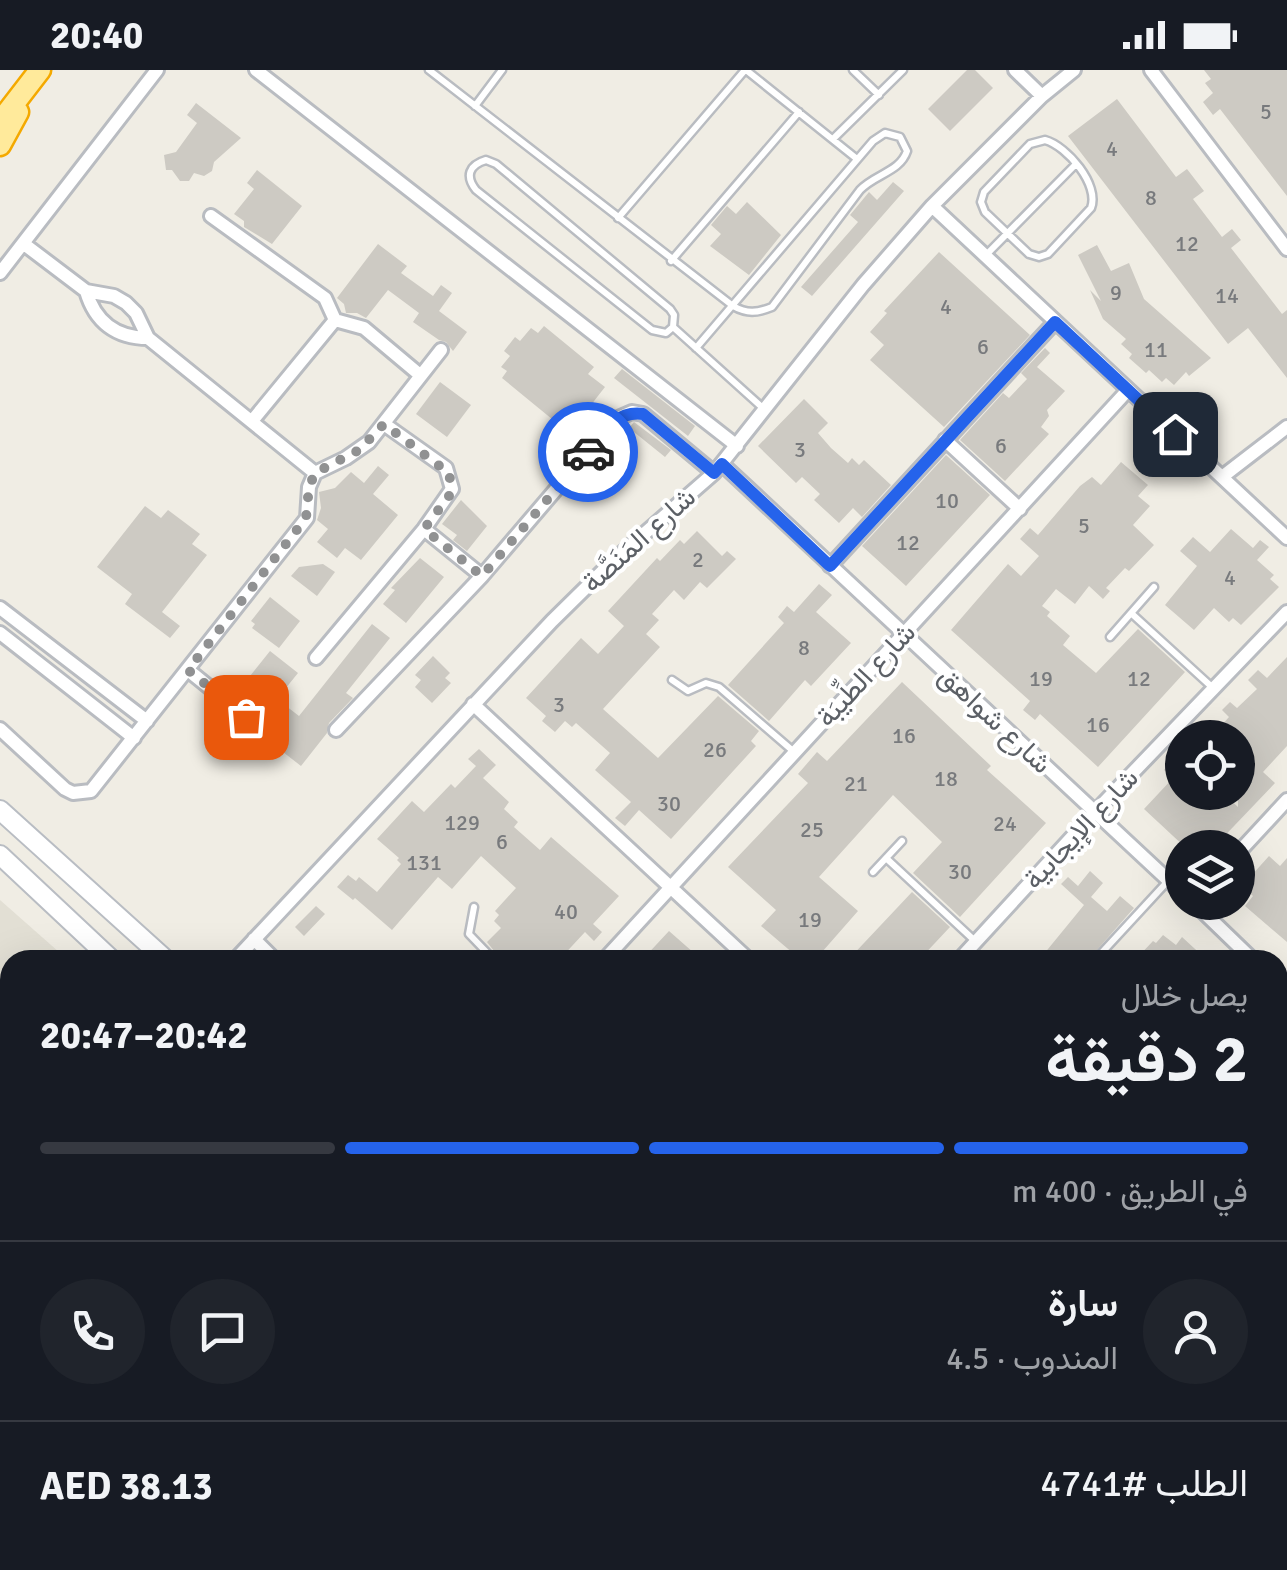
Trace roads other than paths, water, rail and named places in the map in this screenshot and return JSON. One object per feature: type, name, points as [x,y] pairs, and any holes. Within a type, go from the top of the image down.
[{"type":"highway","points":[[0,122],[40,70]]},
{"type":"highway","points":[[0,145],[23,92]]},
{"type":"main road","points":[[0,810],[155,950]]},
{"type":"main road","points":[[0,828],[29,837]]},
{"type":"main road","points":[[0,855],[101,950]]},
{"type":"street","points":[[0,273],[157,70]]},
{"type":"street","points":[[256,70],[737,446]]},
{"type":"street","points":[[1015,70],[1042,96]]},
{"type":"street","name":"شارع المَنَصَّة","points":[[244,950],[472,704],[612,561],[718,468],[863,284],[932,206],[1042,96],[1074,70]]},
{"type":"street","points":[[1151,70],[1287,249]]},
{"type":"street","points":[[932,206],[1287,538]]},
{"type":"street","points":[[210,216],[325,298],[335,320]]},
{"type":"street","points":[[24,244],[86,291],[114,296],[126,304],[136,313],[148,338],[315,473]]},
{"type":"street","points":[[86,291],[95,314],[113,330],[148,338]]},
{"type":"street","points":[[335,320],[364,328],[420,376]]},
{"type":"street","points":[[252,421],[335,320]]},
{"type":"street","points":[[830,566],[1055,322]]},
{"type":"street","points":[[0,730],[65,789],[83,794],[99,784],[306,518],[309,487],[315,473],[359,450],[441,350]]},
{"type":"street","name":"شارع الطِّيبَة","points":[[613,950],[1128,390]]},
{"type":"street","name":"شارع شواهق","points":[[336,730],[482,576],[616,419],[623,414],[643,414],[718,468],[830,566],[1165,878]]},
{"type":"street","points":[[316,658],[449,496],[450,474],[384,424]]},
{"type":"street","points":[[1222,477],[1287,427]]},
{"type":"street","points":[[945,440],[1020,509]]},
{"type":"street","points":[[424,529],[482,576]]},
{"type":"street","points":[[0,608],[147,720]]},
{"type":"street","name":"شارع الإيجابية","points":[[968,950],[1287,612]]},
{"type":"street","points":[[0,633],[134,738]]},
{"type":"street","points":[[188,670],[246,717]]},
{"type":"street","points":[[472,704],[738,950]]},
{"type":"street","points":[[1255,835],[1287,800]]},
{"type":"street","points":[[1212,920],[1243,950]]},
{"type":"street","points":[[254,940],[264,950]]},
{"type":"lane","points":[[429,70],[671,261],[733,306],[743,312],[758,313],[772,307],[860,190],[900,164],[907,150],[900,137],[886,133],[878,136],[857,159],[733,306],[696,348]]},
{"type":"lane","points":[[475,106],[502,70]]},
{"type":"lane","points":[[618,218],[745,70],[857,159]]},
{"type":"lane","points":[[853,70],[878,94]]},
{"type":"lane","points":[[833,139],[903,70]]},
{"type":"lane","points":[[671,261],[799,112]]},
{"type":"lane","points":[[1051,142],[1074,165],[1093,188],[1094,204],[1048,254],[1029,254],[985,212],[982,197],[1030,144],[1051,142]]},
{"type":"lane","points":[[486,160],[496,164],[670,309],[674,315],[673,328],[666,333],[652,330],[476,190],[469,182],[469,172],[476,163],[486,160]]},
{"type":"lane","points":[[985,256],[1074,165]]},
{"type":"lane","points":[[673,328],[765,410]]},
{"type":"lane","points":[[1110,637],[1154,588]]},
{"type":"lane","points":[[1131,614],[1214,688]]},
{"type":"lane","points":[[672,680],[688,691],[706,683],[718,687],[794,752]]},
{"type":"lane","points":[[872,872],[902,841]]},
{"type":"lane","points":[[886,858],[976,942]]},
{"type":"lane","points":[[1104,950],[1165,884]]},
{"type":"lane","points":[[474,907],[469,934],[484,950]]}]
